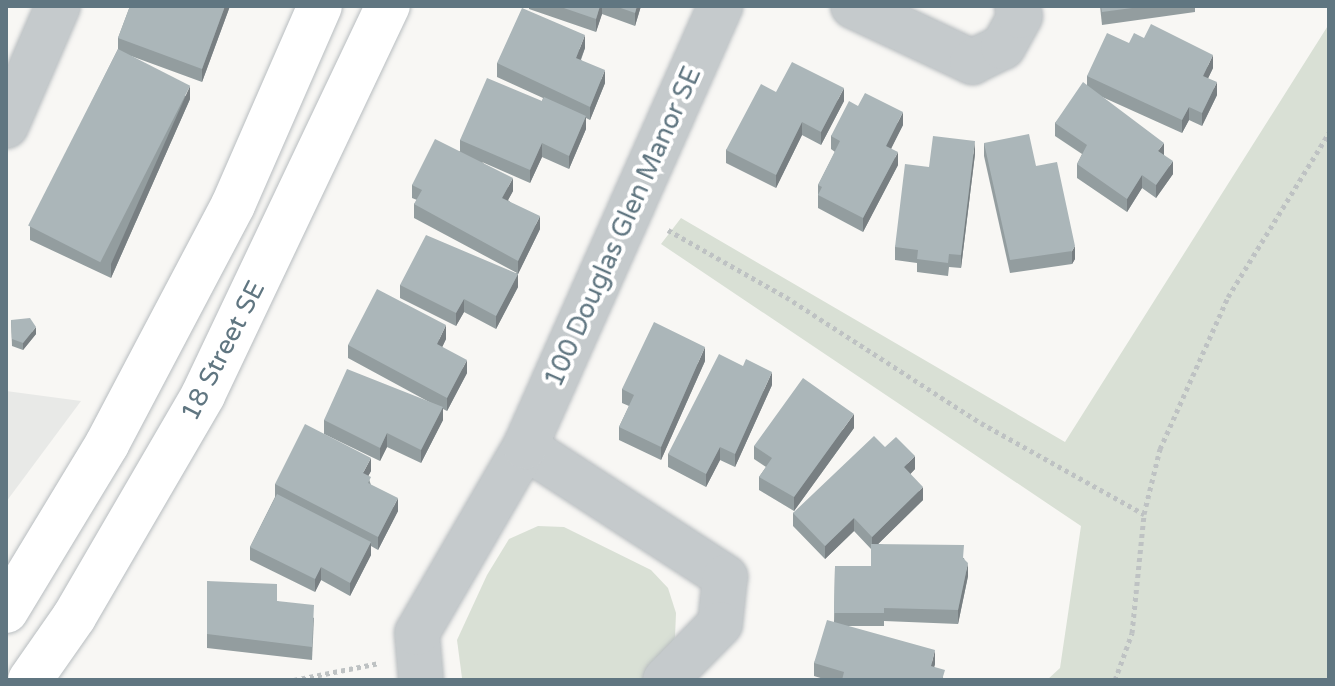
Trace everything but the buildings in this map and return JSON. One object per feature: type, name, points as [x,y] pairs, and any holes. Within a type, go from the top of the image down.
[{"type":"main road","points":[[6,611],[107,444],[233,205],[320,6]]},
{"type":"main road","name":"18 Street SE","points":[[30,680],[74,617],[203,395],[388,6]]},
{"type":"street","points":[[6,126],[58,6]]},
{"type":"street","name":"100 Douglas Glen Manor SE","points":[[419,668],[417,633],[525,447],[633,209],[720,6]]},
{"type":"street","points":[[853,6],[972,62],[1003,47],[1020,16],[1017,6]]},
{"type":"street","points":[[525,447],[725,577],[720,624],[665,680]]},
{"type":"path","points":[[1115,680],[1132,633],[1144,514],[1160,449],[1228,297],[1329,133]]},
{"type":"path","points":[[633,209],[786,297],[994,431],[1144,514]]},
{"type":"path","points":[[294,680],[419,668]]},
{"type":"shaded area","points":[[1329,24],[1329,680],[1047,680],[1060,668],[1081,526],[661,244],[681,218],[1065,442]]},
{"type":"shaded area","points":[[6,391],[81,401],[6,502]]},
{"type":"shaded area","points":[[538,526],[564,527],[651,570],[668,588],[676,613],[675,637],[666,656],[641,680],[462,678],[457,640],[487,575],[509,539]]}]
